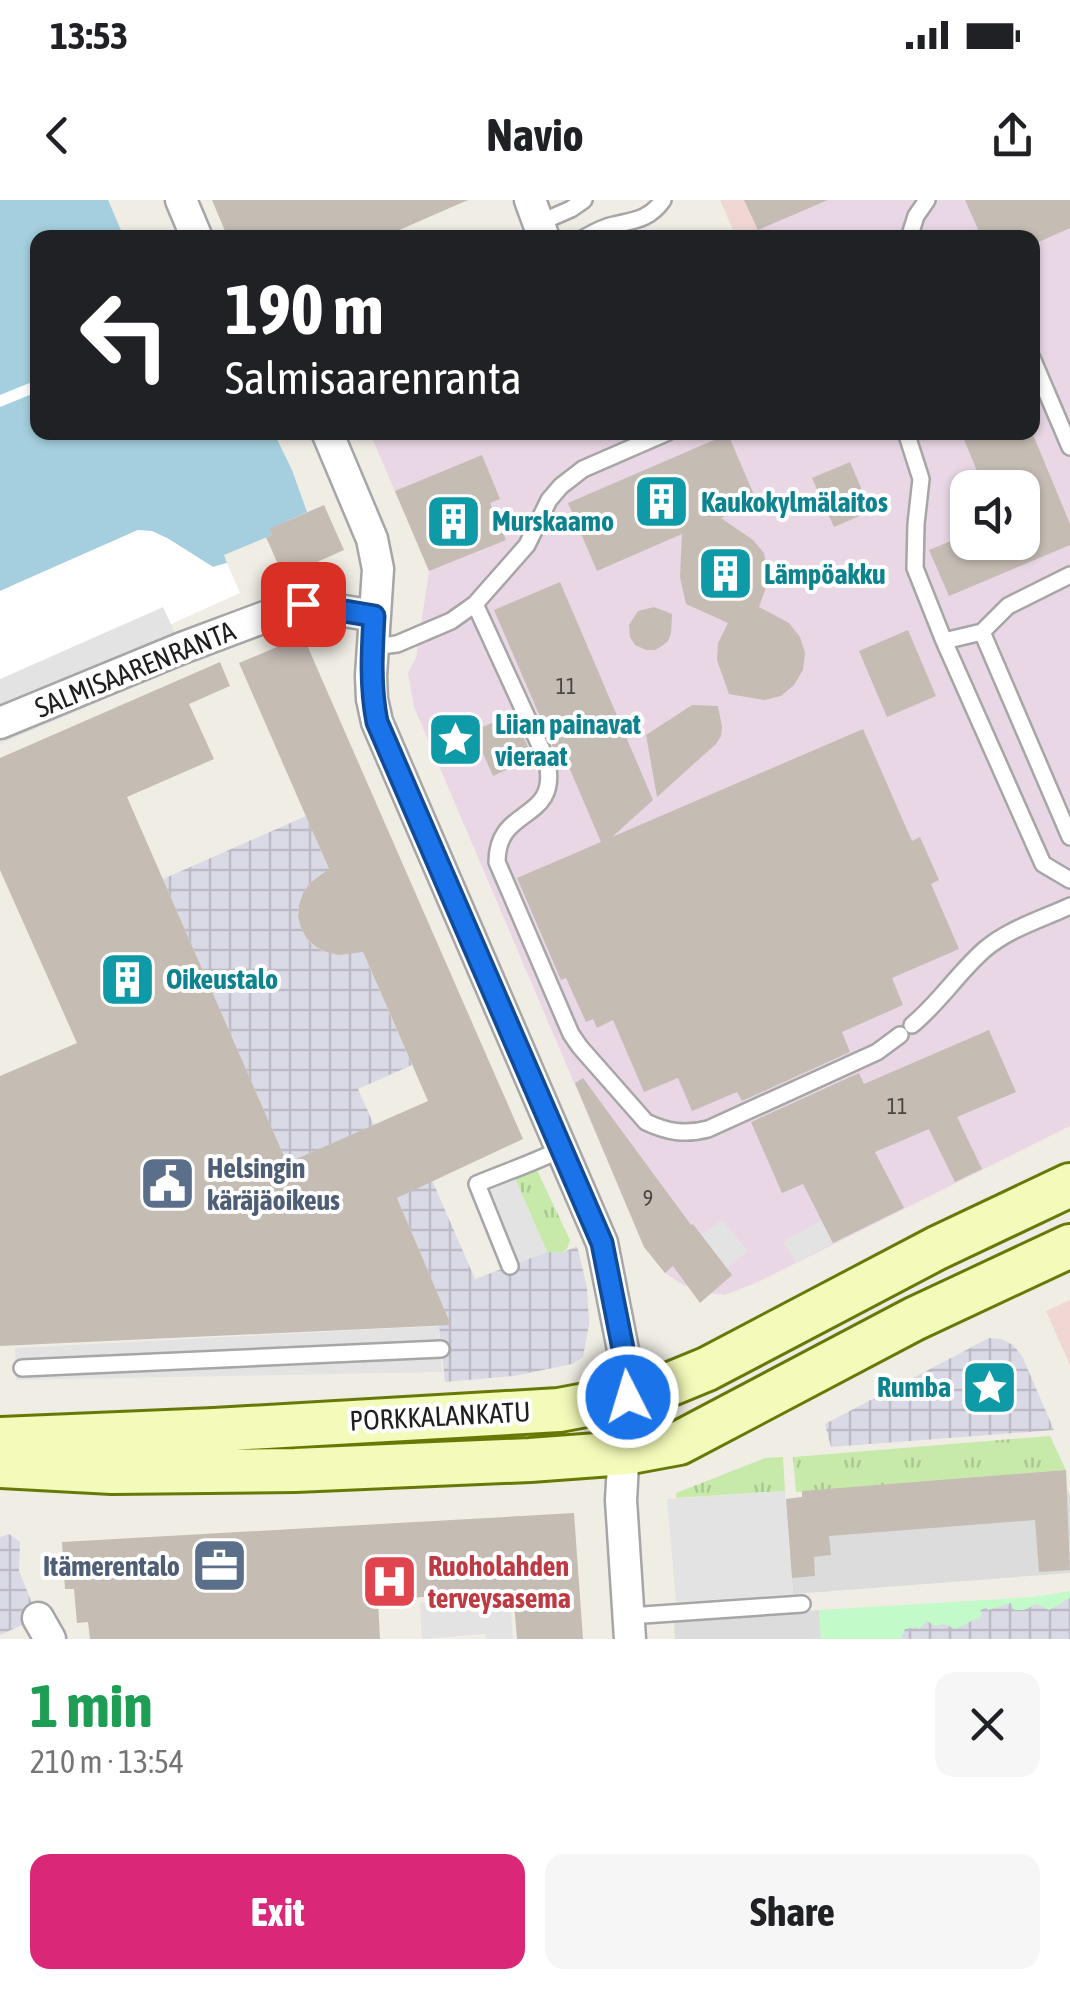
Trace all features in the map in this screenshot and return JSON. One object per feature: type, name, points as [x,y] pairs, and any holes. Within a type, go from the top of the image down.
[{"type":"main road","name":"PORKKALANKATU","points":[[0,1439],[558,1410],[628,1397],[707,1369],[937,1248],[1070,1185]]},
{"type":"main road","name":"PORKKALANKATU","points":[[0,1466],[112,1472],[295,1470],[625,1453],[679,1443],[914,1319],[1070,1246]]},
{"type":"street","points":[[181,200],[194,230]]},
{"type":"street","points":[[331,440],[372,539],[378,569],[372,647],[372,699],[377,722],[602,1243],[628,1374],[621,1500],[630,1627]]},
{"type":"street","name":"SALMISAARENRANTA","points":[[0,723],[289,608],[303,604],[374,616]]},
{"type":"lane","points":[[538,220],[571,209],[584,200]]},
{"type":"lane","points":[[602,230],[646,218],[663,200]]},
{"type":"lane","points":[[912,230],[926,200]]},
{"type":"lane","points":[[1040,377],[1070,446]]},
{"type":"lane","points":[[372,647],[397,644],[451,622],[475,604],[527,545],[560,486],[582,469],[649,440]]},
{"type":"lane","points":[[909,440],[922,480],[916,568],[1042,864],[1070,880]]},
{"type":"lane","points":[[944,641],[982,632],[1008,606],[1070,575]]},
{"type":"lane","points":[[475,604],[547,761],[551,778],[540,804],[501,836],[498,862],[571,1034],[646,1122],[660,1129],[692,1133],[877,1052],[924,1015],[999,939],[1070,906]]},
{"type":"lane","points":[[982,632],[1070,836]]},
{"type":"lane","points":[[510,1266],[477,1184],[562,1149]]},
{"type":"lane","points":[[22,1368],[441,1350]]},
{"type":"lane","points":[[630,1627],[802,1604]]},
{"type":"shaded area","points":[[720,200],[827,200],[758,230],[733,230]]},
{"type":"shaded area","points":[[828,200],[1070,200],[1070,1126],[725,1295],[683,1285],[665,1273],[644,1247],[414,707],[408,673],[416,658],[429,571],[373,440],[1040,440],[1040,230],[757,230]]},
{"type":"shaded area","points":[[163,607],[182,648],[153,660],[159,676],[0,744],[0,679]]},
{"type":"shaded area","points":[[306,816],[330,872],[310,883],[303,893],[298,917],[301,928],[315,947],[326,952],[338,955],[361,948],[412,1065],[358,1089],[374,1125],[287,1163],[163,879]]},
{"type":"shaded area","points":[[511,1169],[547,1252],[510,1266],[477,1184]]},
{"type":"shaded area","points":[[432,1180],[475,1279],[547,1252],[562,1253],[577,1246],[587,1287],[589,1324],[583,1357],[572,1364],[514,1376],[445,1382],[439,1326],[448,1318],[397,1198]]},
{"type":"shaded area","points":[[722,1220],[748,1251],[727,1268],[701,1235]]},
{"type":"shaded area","points":[[821,1220],[833,1243],[796,1262],[783,1242]]},
{"type":"shaded area","points":[[1070,1300],[1070,1365],[1046,1311]]},
{"type":"shaded area","points":[[439,1326],[442,1372],[16,1380],[15,1348]]},
{"type":"shaded area","points":[[989,1338],[1013,1345],[1022,1356],[1054,1430],[831,1447],[825,1424]]},
{"type":"shaded area","points":[[1066,1470],[1070,1495],[1070,1573],[793,1594],[786,1499],[802,1497],[802,1491]]},
{"type":"shaded area","points":[[785,1491],[793,1594],[676,1602],[667,1499]]},
{"type":"shaded area","points":[[9,1534],[20,1542],[19,1571],[38,1618],[0,1635],[0,1537]]},
{"type":"shaded area","points":[[510,1597],[513,1639],[486,1639],[485,1634],[422,1639],[420,1603]]},
{"type":"shaded area","points":[[1070,1598],[1070,1639],[901,1639],[905,1629],[919,1629],[927,1621],[955,1629],[979,1620],[980,1611],[986,1607],[988,1610],[1011,1603],[1014,1610],[1024,1610],[1037,1604],[1049,1610]]},
{"type":"shaded area","points":[[819,1610],[821,1639],[675,1639],[674,1622]]},
{"type":"green space","points":[[537,1170],[570,1240],[562,1253],[547,1252],[515,1179]]},
{"type":"green space","points":[[1050,1436],[1066,1470],[796,1492],[793,1457]]},
{"type":"green space","points":[[783,1457],[785,1491],[676,1498],[676,1493],[765,1458]]},
{"type":"green space","points":[[1070,1591],[1070,1639],[821,1639],[819,1610],[1033,1597]]},
{"type":"water","points":[[0,200],[108,200],[121,230],[30,230],[30,440],[277,440],[307,512],[270,529],[272,535],[224,555],[227,563],[213,567],[167,538],[138,530],[0,591]]},
{"type":"pier","points":[[30,383],[30,395],[0,407],[0,395]]},
{"type":"pier","points":[[138,530],[167,538],[213,567],[227,563],[240,593],[171,624],[163,607],[0,679],[0,591]]},
{"type":"building","points":[[212,200],[468,200],[399,230],[225,230]]},
{"type":"building","points":[[744,200],[828,200],[758,230]]},
{"type":"building","points":[[965,200],[1070,200],[1070,228],[1040,241],[1040,230],[978,230]]},
{"type":"building","points":[[714,440],[731,440],[757,502],[721,518],[753,540],[764,553],[769,579],[759,607],[789,623],[800,637],[805,653],[803,670],[794,685],[781,696],[764,700],[729,694],[717,660],[718,643],[728,623],[686,604],[680,577],[682,534],[597,571],[568,503]]},
{"type":"building","points":[[964,440],[1035,440],[1070,524],[1070,545],[1040,558],[1040,470],[977,470]]},
{"type":"building","name":"Murskaamo","points":[[482,455],[500,499],[490,503],[506,540],[429,571],[395,491]]},
{"type":"building","points":[[850,462],[871,511],[834,527],[812,478]]},
{"type":"building","points":[[324,505],[344,550],[288,575],[286,569],[281,571],[266,537],[272,535],[269,529]]},
{"type":"building","points":[[950,541],[950,560],[1034,560],[949,596],[929,550]]},
{"type":"building","points":[[560,582],[653,800],[612,837],[863,729],[912,841],[920,837],[939,880],[931,884],[959,949],[892,978],[903,1005],[842,1032],[850,1052],[742,1101],[737,1092],[692,1111],[678,1078],[644,1092],[613,1020],[597,1028],[593,1019],[586,1022],[566,978],[561,980],[517,878],[601,842],[563,753],[557,756],[494,610]]},
{"type":"building","points":[[654,607],[672,614],[671,633],[662,646],[646,650],[635,645],[629,625],[638,611]]},
{"type":"building","points":[[908,630],[936,696],[887,717],[859,651]]},
{"type":"building","name":"Oikeustalo","points":[[303,636],[523,1139],[397,1198],[451,1325],[0,1346],[0,1076],[77,1043],[0,870],[0,758],[220,662],[230,686],[189,704],[214,759],[127,797],[287,1163],[428,1101],[363,952],[338,955],[316,947],[307,939],[298,917],[303,893],[329,869],[239,663]]},
{"type":"building","points":[[692,705],[718,706],[721,736],[657,797],[646,735]]},
{"type":"building","points":[[513,714],[533,758],[493,776],[473,731]]},
{"type":"building","points":[[989,1030],[1016,1092],[957,1117],[982,1169],[955,1182],[929,1129],[875,1152],[904,1208],[833,1243],[803,1184],[782,1193],[751,1122],[859,1073],[864,1084]]},
{"type":"building","points":[[583,1078],[732,1275],[700,1303],[673,1266],[665,1273],[644,1247],[575,1083]]},
{"type":"building","points":[[1066,1470],[1070,1570],[1039,1572],[1035,1520],[829,1536],[831,1555],[814,1557],[815,1576],[792,1578],[786,1499],[802,1497],[802,1491]]},
{"type":"building","name":"Itämerentalo","points":[[574,1513],[583,1639],[517,1639],[513,1591],[378,1600],[380,1639],[90,1639],[88,1622],[77,1623],[74,1589],[65,1589],[62,1542]]},
{"type":"place","name":"Kaukokylmälaitos","points":[[662,502]]},
{"type":"place","name":"Murskaamo","points":[[453,521]]},
{"type":"place","name":"Lämpöakku","points":[[725,574]]},
{"type":"place","name":"Liian painavat vieraat","points":[[456,740]]},
{"type":"place","name":"Oikeustalo","points":[[127,979]]},
{"type":"place","name":"Helsingin käräjäoikeus","points":[[168,1184]]},
{"type":"place","name":"Rumba","points":[[990,1387]]},
{"type":"place","name":"Itämerentalo","points":[[219,1566]]},
{"type":"place","name":"Ruoholahden terveysasema","points":[[389,1582]]},
{"type":"route","points":[[303,604],[374,616],[371,676],[377,722],[602,1243],[628,1374],[628,1397]]}]
